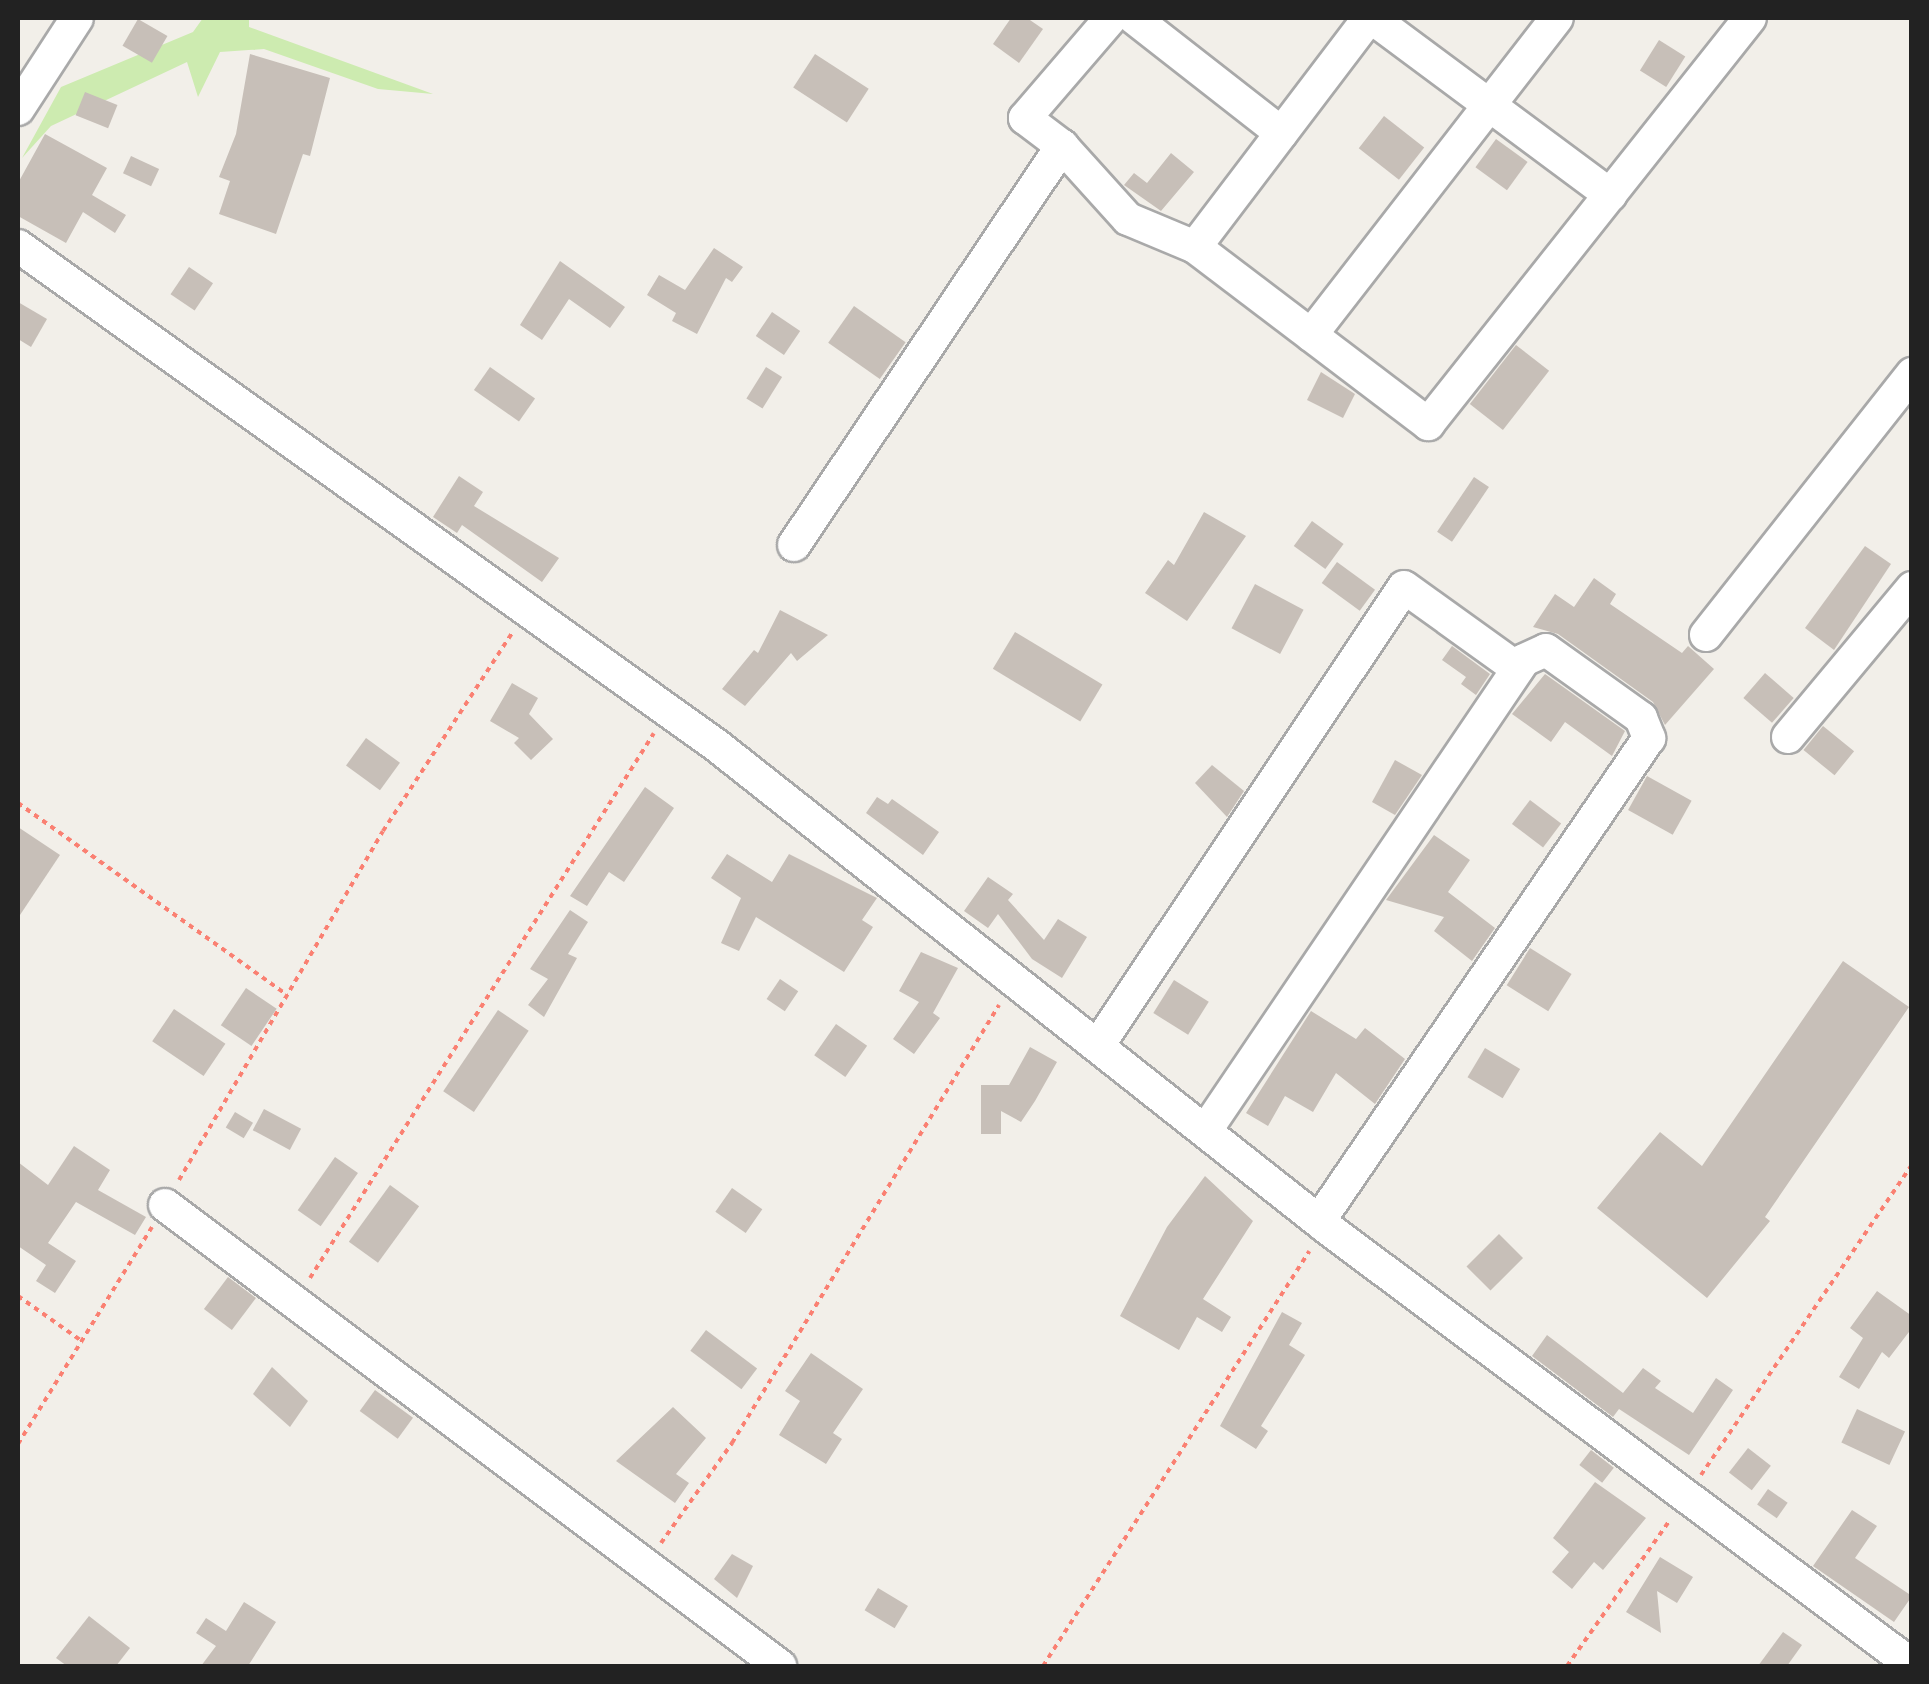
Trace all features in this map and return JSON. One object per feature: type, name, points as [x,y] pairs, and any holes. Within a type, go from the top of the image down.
[{"type":"street","points":[[18,108],[78,18]]},
{"type":"street","points":[[1111,18],[1025,118],[1062,146],[1128,219],[1195,247],[1428,424],[1750,18]]},
{"type":"street","points":[[1134,18],[1281,134]]},
{"type":"street","points":[[1195,247],[1370,18],[1610,195]]},
{"type":"street","points":[[1311,335],[1557,18]]},
{"type":"street","points":[[794,545],[1062,146]]},
{"type":"street","points":[[18,246],[668,712],[1015,978],[1323,1224],[1912,1665]]},
{"type":"street","points":[[1706,635],[1912,374]]},
{"type":"street","points":[[1098,1044],[1404,587],[1518,668]]},
{"type":"street","points":[[1788,736],[1912,588]]},
{"type":"street","points":[[1206,1130],[1532,652],[1546,650],[1641,718],[1649,738],[1323,1224]]},
{"type":"street","points":[[165,1205],[297,1298],[644,1567],[780,1666]]},
{"type":"path","points":[[18,1444],[165,1205],[383,830],[526,610]]},
{"type":"path","points":[[297,1298],[668,712]]},
{"type":"path","points":[[18,804],[287,995]]},
{"type":"path","points":[[644,1567],[732,1444],[1015,978]]},
{"type":"path","points":[[1567,1666],[1912,1164]]},
{"type":"path","points":[[1043,1666],[1323,1224]]},
{"type":"path","points":[[18,1296],[83,1342]]},
{"type":"green space","points":[[203,18],[249,18],[249,27],[433,94],[378,89],[264,49],[220,52],[198,97],[187,62],[51,126],[22,158],[61,87],[193,32]]},
{"type":"building","points":[[1011,18],[1027,18],[1043,29],[1019,63],[993,44]]},
{"type":"building","points":[[138,19],[167,36],[152,63],[122,46]]},
{"type":"building","points":[[1659,40],[1685,56],[1666,87],[1640,71]]},
{"type":"building","points":[[250,54],[330,78],[310,156],[303,154],[276,234],[219,214],[230,181],[219,177],[236,134]]},
{"type":"building","points":[[815,54],[869,89],[847,122],[793,88]]},
{"type":"building","points":[[85,92],[117,105],[108,128],[76,115]]},
{"type":"building","points":[[1384,116],[1424,147],[1399,180],[1359,148]]},
{"type":"building","points":[[45,134],[107,168],[92,195],[126,215],[115,233],[83,212],[66,243],[18,216],[18,183]]},
{"type":"building","points":[[1496,139],[1528,162],[1507,190],[1475,167]]},
{"type":"building","points":[[1171,153],[1194,172],[1161,211],[1124,185],[1134,173],[1147,183]]},
{"type":"building","points":[[131,156],[159,169],[151,186],[123,173]]},
{"type":"building","points":[[714,248],[743,267],[732,282],[726,278],[697,334],[672,321],[676,313],[647,295],[659,275],[685,290]]},
{"type":"building","points":[[560,261],[625,307],[610,328],[569,299],[542,340],[520,325]]},
{"type":"building","points":[[189,267],[213,283],[195,311],[171,294]]},
{"type":"building","points":[[18,302],[47,319],[31,347],[18,339]]},
{"type":"building","points":[[854,306],[906,342],[880,379],[828,343]]},
{"type":"building","points":[[772,312],[800,331],[784,355],[756,336]]},
{"type":"building","points":[[1516,345],[1549,371],[1503,430],[1470,404]]},
{"type":"building","points":[[490,367],[535,399],[519,421],[474,390]]},
{"type":"building","points":[[766,367],[782,377],[763,408],[746,398]]},
{"type":"building","points":[[1321,372],[1355,394],[1343,418],[1307,400]]},
{"type":"building","points":[[459,476],[483,492],[474,506],[559,558],[542,582],[462,525],[457,533],[433,517]]},
{"type":"building","points":[[1474,477],[1489,487],[1452,542],[1437,532]]},
{"type":"building","points":[[1204,512],[1246,536],[1187,621],[1145,593],[1168,560],[1174,565]]},
{"type":"building","points":[[1312,521],[1344,544],[1325,569],[1294,546]]},
{"type":"building","points":[[1865,546],[1891,564],[1834,650],[1805,628]]},
{"type":"building","points":[[1337,562],[1375,590],[1360,611],[1322,583]]},
{"type":"building","points":[[1594,578],[1616,594],[1610,604],[1682,653],[1688,646],[1714,669],[1665,725],[1653,702],[1558,634],[1533,627],[1555,594],[1574,607]]},
{"type":"building","points":[[1255,584],[1304,610],[1280,654],[1232,628]]},
{"type":"building","points":[[780,610],[828,635],[797,661],[791,653],[745,706],[722,689],[754,650],[758,653]]},
{"type":"building","points":[[1015,632],[1102,685],[1080,721],[993,669]]},
{"type":"building","points":[[1452,646],[1490,674],[1476,695],[1461,684],[1466,677],[1442,660]]},
{"type":"building","points":[[1765,673],[1794,698],[1772,723],[1743,698]]},
{"type":"building","points":[[1545,674],[1625,731],[1612,756],[1565,722],[1551,742],[1512,714]]},
{"type":"building","points":[[512,683],[538,698],[529,714],[553,739],[531,760],[514,743],[519,738],[490,721]]},
{"type":"building","points":[[1823,726],[1854,751],[1835,775],[1803,750]]},
{"type":"building","points":[[366,738],[400,763],[380,790],[346,766]]},
{"type":"building","points":[[1395,760],[1422,775],[1395,815],[1372,802]]},
{"type":"building","points":[[1212,765],[1244,791],[1227,817],[1195,783]]},
{"type":"building","points":[[1647,776],[1692,801],[1673,835],[1628,810]]},
{"type":"building","points":[[645,787],[674,808],[624,882],[609,872],[587,906],[570,896]]},
{"type":"building","points":[[877,797],[888,804],[892,799],[939,832],[923,855],[866,813]]},
{"type":"building","points":[[1530,800],[1561,823],[1543,847],[1512,824]]},
{"type":"building","points":[[18,827],[60,855],[18,918]]},
{"type":"building","points":[[1434,835],[1470,860],[1448,892],[1495,928],[1472,961],[1434,931],[1444,917],[1386,900]]},
{"type":"building","points":[[727,854],[772,882],[789,854],[877,898],[862,920],[873,927],[844,972],[756,917],[739,951],[721,943],[741,898],[711,878]]},
{"type":"building","points":[[988,877],[1013,894],[1008,900],[1044,940],[1058,919],[1087,937],[1062,978],[1032,959],[998,914],[988,928],[964,911]]},
{"type":"building","points":[[570,910],[588,922],[568,954],[577,958],[544,1017],[528,1005],[548,979],[530,969]]},
{"type":"building","points":[[1530,948],[1572,974],[1548,1011],[1507,985]]},
{"type":"building","points":[[921,952],[958,968],[933,1013],[940,1018],[914,1054],[893,1039],[919,1002],[899,991]]},
{"type":"building","points":[[1843,961],[1909,1007],[1765,1217],[1770,1221],[1707,1298],[1597,1208],[1660,1132],[1702,1166]]},
{"type":"building","points":[[780,979],[798,991],[785,1011],[767,999]]},
{"type":"building","points":[[1174,980],[1209,1002],[1188,1035],[1153,1013]]},
{"type":"building","points":[[246,988],[277,1009],[252,1046],[221,1025]]},
{"type":"building","points":[[174,1009],[225,1044],[204,1076],[152,1041]]},
{"type":"building","points":[[498,1010],[529,1031],[474,1112],[443,1091]]},
{"type":"building","points":[[1311,1011],[1356,1039],[1365,1028],[1405,1059],[1375,1104],[1336,1073],[1313,1112],[1285,1096],[1268,1126],[1246,1113]]},
{"type":"building","points":[[836,1024],[867,1046],[845,1077],[814,1055]]},
{"type":"building","points":[[1030,1047],[1057,1062],[1021,1122],[1001,1111],[1001,1134],[981,1134],[981,1085],[1009,1085]]},
{"type":"building","points":[[1485,1048],[1520,1069],[1503,1098],[1467,1077]]},
{"type":"building","points":[[264,1109],[301,1129],[290,1150],[253,1130]]},
{"type":"building","points":[[235,1112],[253,1123],[244,1138],[226,1127]]},
{"type":"building","points":[[74,1146],[110,1170],[98,1190],[146,1217],[135,1235],[76,1202],[48,1243],[76,1261],[55,1293],[36,1281],[46,1265],[18,1246],[18,1162],[48,1185]]},
{"type":"building","points":[[335,1157],[358,1173],[321,1226],[298,1210]]},
{"type":"building","points":[[1205,1176],[1253,1221],[1203,1299],[1231,1317],[1222,1332],[1197,1317],[1179,1350],[1120,1316],[1167,1227]]},
{"type":"building","points":[[390,1185],[419,1206],[378,1263],[349,1242]]},
{"type":"building","points":[[732,1188],[762,1209],[746,1233],[715,1212]]},
{"type":"building","points":[[1499,1234],[1523,1258],[1491,1291],[1466,1267]]},
{"type":"building","points":[[228,1277],[256,1298],[232,1330],[204,1309]]},
{"type":"building","points":[[1877,1291],[1912,1316],[1912,1328],[1889,1358],[1882,1352],[1859,1389],[1839,1377],[1863,1338],[1850,1328]]},
{"type":"building","points":[[1282,1312],[1302,1323],[1289,1345],[1305,1355],[1261,1426],[1268,1431],[1256,1449],[1220,1426]]},
{"type":"building","points":[[706,1330],[757,1369],[741,1389],[690,1351]]},
{"type":"building","points":[[1547,1335],[1623,1393],[1643,1368],[1661,1381],[1655,1388],[1693,1413],[1716,1378],[1733,1390],[1689,1455],[1619,1409],[1613,1417],[1532,1356]]},
{"type":"building","points":[[811,1353],[863,1389],[833,1433],[842,1439],[826,1464],[779,1435],[800,1401],[785,1391]]},
{"type":"building","points":[[272,1367],[308,1401],[290,1427],[253,1394]]},
{"type":"building","points":[[375,1390],[413,1418],[398,1439],[360,1411]]},
{"type":"building","points":[[673,1407],[706,1438],[676,1474],[689,1483],[675,1503],[616,1461]]},
{"type":"building","points":[[1857,1409],[1905,1431],[1889,1465],[1841,1443]]},
{"type":"building","points":[[1748,1448],[1771,1466],[1752,1490],[1729,1472]]},
{"type":"building","points":[[1591,1450],[1614,1468],[1602,1483],[1579,1465]]},
{"type":"building","points":[[1595,1482],[1646,1518],[1603,1570],[1594,1562],[1572,1589],[1552,1572],[1569,1552],[1553,1538]]},
{"type":"building","points":[[1768,1489],[1788,1503],[1777,1518],[1757,1505]]},
{"type":"building","points":[[1852,1510],[1877,1526],[1855,1558],[1912,1596],[1894,1622],[1813,1566]]},
{"type":"building","points":[[732,1554],[753,1566],[737,1598],[714,1579]]},
{"type":"building","points":[[1660,1557],[1693,1577],[1677,1603],[1657,1591],[1661,1633],[1626,1612]]},
{"type":"building","points":[[878,1588],[908,1606],[895,1628],[865,1610]]},
{"type":"building","points":[[244,1602],[276,1622],[248,1666],[201,1666],[216,1646],[196,1633],[206,1618],[226,1631]]},
{"type":"building","points":[[89,1616],[130,1648],[116,1666],[67,1666],[56,1658]]},
{"type":"building","points":[[1783,1632],[1802,1645],[1787,1666],[1758,1666]]}]
